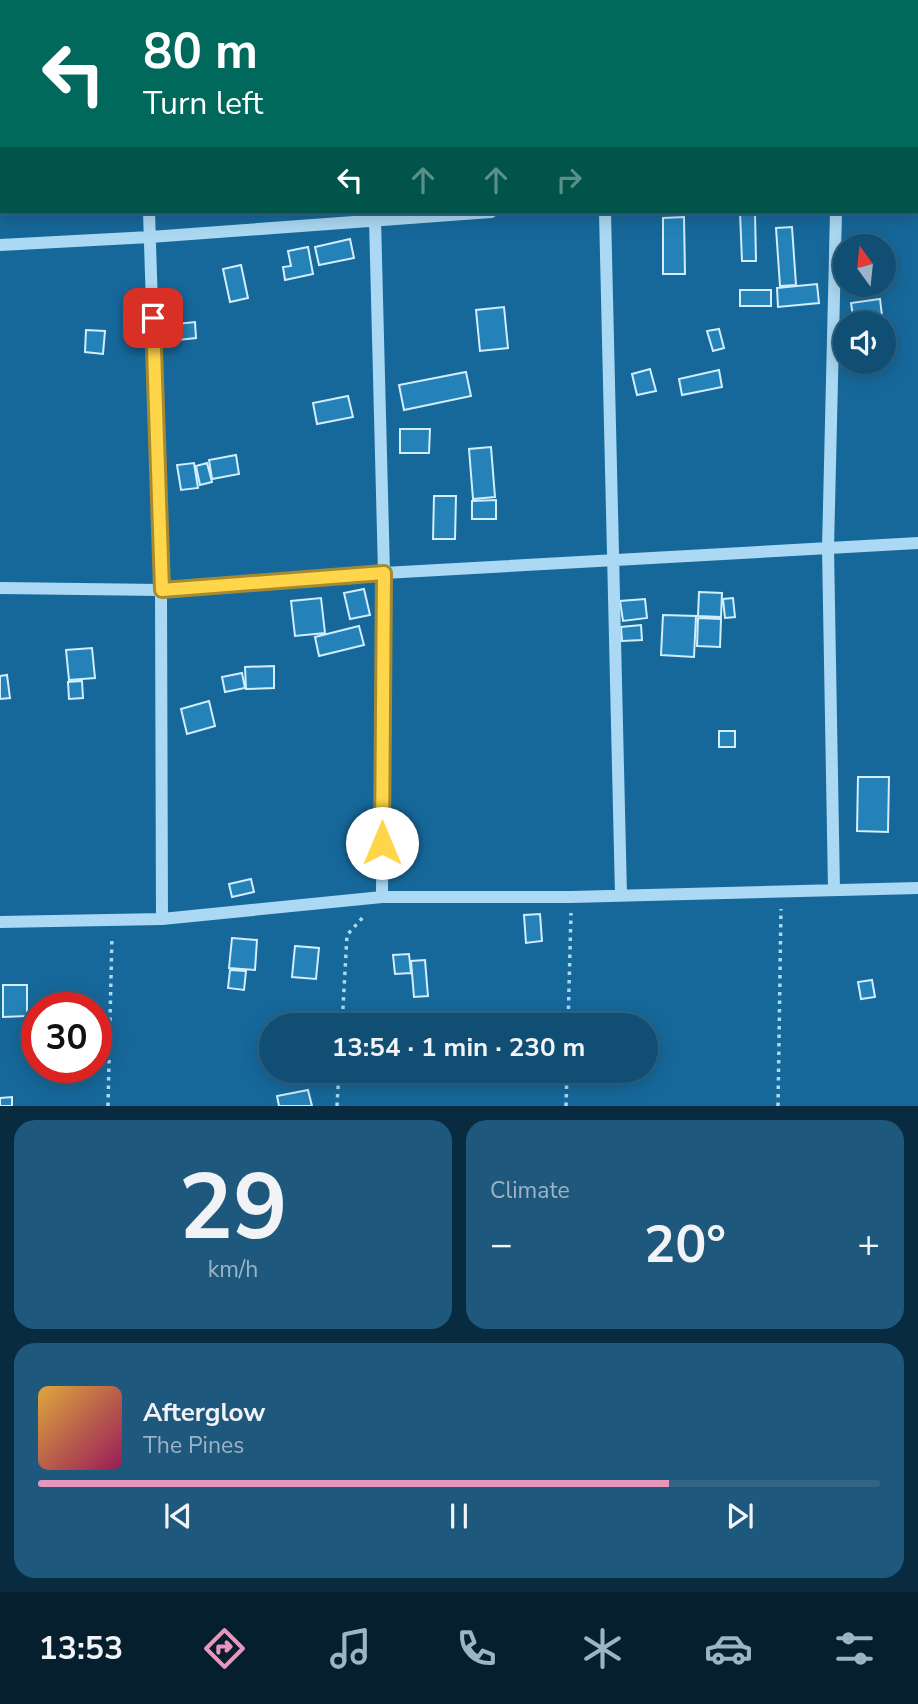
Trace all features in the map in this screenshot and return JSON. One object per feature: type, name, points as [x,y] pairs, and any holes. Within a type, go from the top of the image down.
[{"type":"street","points":[[149,214],[162,590],[162,919]]},
{"type":"street","points":[[0,245],[150,237],[458,214]]},
{"type":"street","points":[[605,214],[621,895]]},
{"type":"street","points":[[834,890],[828,548],[836,214]]},
{"type":"street","points":[[375,219],[384,573],[382,897]]},
{"type":"street","points":[[0,588],[162,590],[384,573],[918,543]]},
{"type":"street","points":[[0,922],[162,919],[382,897],[571,897],[918,888]]},
{"type":"path","points":[[778,1105],[781,892]]},
{"type":"path","points":[[343,1013],[347,934],[382,897]]},
{"type":"path","points":[[568,1013],[571,897]]},
{"type":"path","points":[[108,1105],[113,920]]},
{"type":"path","points":[[337,1105],[338,1083]]},
{"type":"path","points":[[566,1105],[567,1083]]},
{"type":"building","points":[[740,214],[755,214],[756,261],[742,261]]},
{"type":"building","points":[[684,217],[685,274],[663,274],[663,218]]},
{"type":"building","points":[[792,227],[796,285],[780,286],[776,228]]},
{"type":"building","points":[[350,239],[354,258],[319,265],[315,247]]},
{"type":"building","points":[[308,247],[313,274],[285,280],[283,267],[291,266],[288,251]]},
{"type":"building","points":[[241,265],[248,298],[230,302],[223,269]]},
{"type":"building","points":[[817,284],[819,303],[778,307],[777,288]]},
{"type":"building","points":[[740,290],[771,290],[771,306],[740,306]]},
{"type":"building","points":[[880,299],[881,311],[852,311],[851,303]]},
{"type":"building","points":[[504,307],[508,348],[480,351],[476,310]]},
{"type":"building","points":[[195,322],[196,338],[178,340],[177,324]]},
{"type":"building","points":[[719,329],[724,348],[713,351],[707,331]]},
{"type":"building","points":[[86,330],[105,331],[103,354],[85,352]]},
{"type":"building","points":[[650,369],[656,391],[637,395],[632,374]]},
{"type":"building","points":[[719,370],[722,387],[682,395],[679,379]]},
{"type":"building","points":[[466,372],[471,396],[404,410],[399,385]]},
{"type":"building","points":[[348,396],[353,417],[317,424],[313,403]]},
{"type":"building","points":[[400,429],[430,429],[429,453],[400,453]]},
{"type":"building","points":[[491,447],[495,497],[473,499],[469,449]]},
{"type":"building","points":[[236,455],[239,474],[212,479],[209,460]]},
{"type":"building","points":[[194,463],[198,488],[181,490],[177,465]]},
{"type":"building","points":[[207,463],[212,482],[200,485],[196,466]]},
{"type":"building","points":[[434,496],[456,496],[455,539],[433,539]]},
{"type":"building","points":[[496,500],[496,519],[472,519],[472,501]]},
{"type":"building","points":[[364,589],[370,615],[350,619],[344,593]]},
{"type":"building","points":[[699,592],[722,593],[721,617],[698,616]]},
{"type":"building","points":[[321,598],[325,633],[295,636],[291,601]]},
{"type":"building","points":[[733,598],[735,617],[725,618],[723,599]]},
{"type":"building","points":[[645,599],[647,618],[623,621],[620,601]]},
{"type":"building","points":[[663,615],[696,616],[694,657],[661,655]]},
{"type":"building","points":[[698,618],[721,619],[720,647],[697,646]]},
{"type":"building","points":[[641,625],[642,640],[622,641],[621,627]]},
{"type":"building","points":[[359,626],[364,645],[319,656],[315,637]]},
{"type":"building","points":[[92,648],[95,678],[69,680],[66,650]]},
{"type":"building","points":[[274,666],[274,688],[246,689],[245,667]]},
{"type":"building","points":[[242,673],[245,688],[225,692],[222,677]]},
{"type":"building","points":[[7,675],[10,698],[0,699],[0,676]]},
{"type":"building","points":[[82,681],[83,698],[69,699],[68,682]]},
{"type":"building","points":[[209,701],[215,726],[187,734],[181,709]]},
{"type":"building","points":[[719,731],[735,731],[735,747],[719,747]]},
{"type":"building","points":[[858,777],[889,777],[888,832],[857,831]]},
{"type":"building","points":[[251,879],[254,892],[232,897],[229,884]]},
{"type":"building","points":[[540,914],[542,941],[526,943],[524,915]]},
{"type":"building","points":[[232,938],[257,940],[255,970],[229,968]]},
{"type":"building","points":[[295,946],[319,948],[316,979],[292,977]]},
{"type":"building","points":[[409,954],[411,973],[395,974],[393,955]]},
{"type":"building","points":[[425,960],[428,996],[414,997],[411,961]]},
{"type":"building","points":[[230,970],[246,971],[244,990],[228,988]]},
{"type":"building","points":[[872,980],[875,997],[861,999],[858,982]]},
{"type":"building","points":[[3,985],[27,985],[27,992],[21,992],[21,1016],[3,1017]]},
{"type":"building","points":[[308,1090],[312,1106],[279,1106],[277,1096]]},
{"type":"building","points":[[12,1097],[12,1106],[0,1106],[0,1098]]},
{"type":"route","points":[[153,318],[162,590],[384,573],[382,843]]}]
